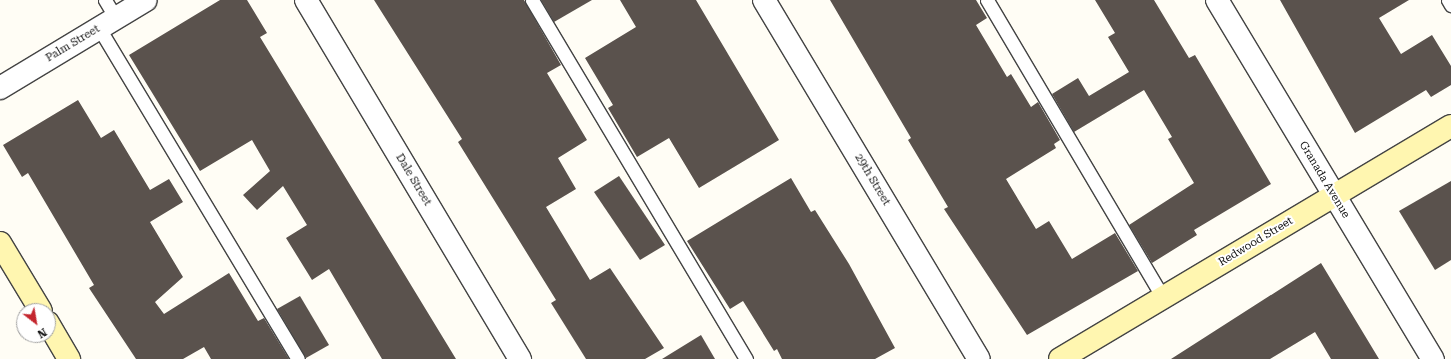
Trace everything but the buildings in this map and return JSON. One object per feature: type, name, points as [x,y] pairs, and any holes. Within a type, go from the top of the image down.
[{"type":"street","name":"Palm Street","points":[[0,88],[107,15],[146,0]]},
{"type":"street","name":"Dale Street","points":[[306,0],[520,359]]},
{"type":"street","name":"29th Street","points":[[764,0],[979,359]]},
{"type":"street","name":"Granada Avenue","points":[[1217,0],[1333,196],[1433,359]]},
{"type":"street","name":"Redwood Street","points":[[1060,359],[1451,126]]},
{"type":"street","points":[[0,243],[36,303]]},
{"type":"street","points":[[56,336],[70,359]]},
{"type":"lane","points":[[532,0],[746,359]]},
{"type":"lane","points":[[987,0],[1163,298]]},
{"type":"lane","points":[[1448,0],[1451,5]]},
{"type":"lane","points":[[107,15],[298,359]]}]
